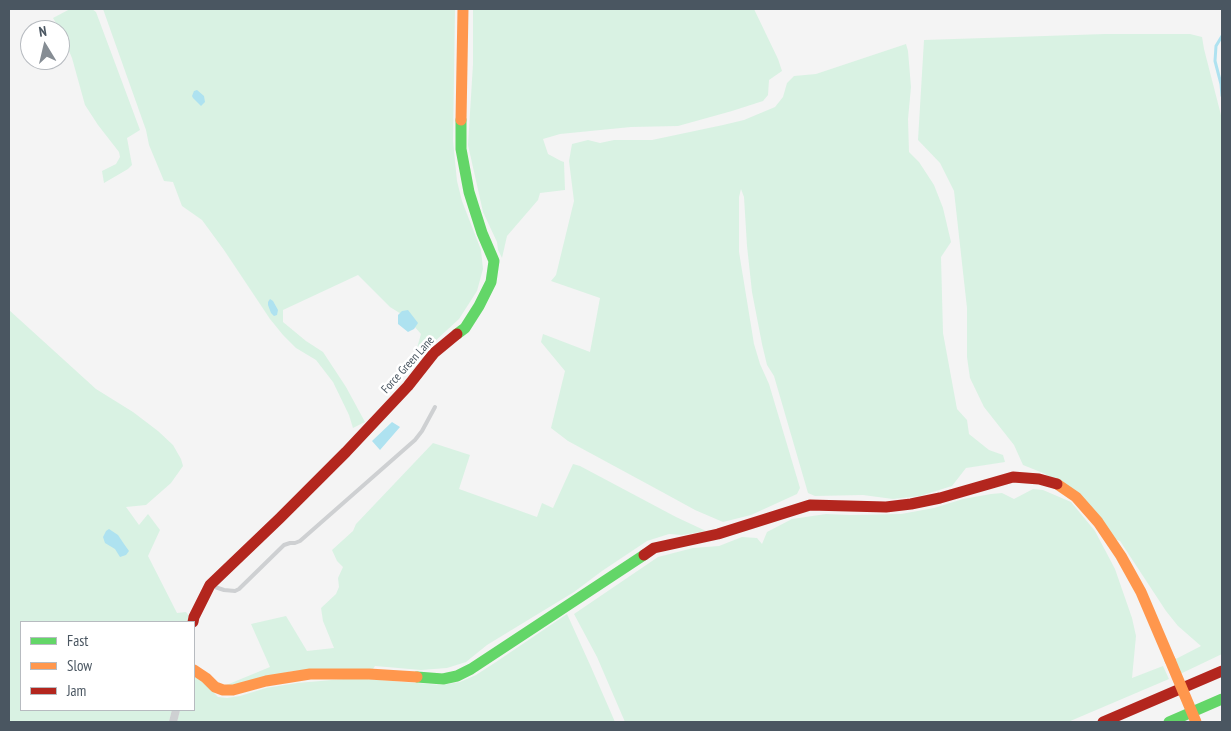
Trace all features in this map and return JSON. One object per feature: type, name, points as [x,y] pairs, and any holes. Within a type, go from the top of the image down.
[{"type":"main road","name":"Force Green Lane","points":[[193,621],[210,585],[346,452],[408,386],[434,353],[465,328],[491,282],[494,260],[471,201],[461,149],[463,9]]},
{"type":"main road","points":[[195,671],[215,687],[223,690],[233,690],[266,681],[310,674],[369,674],[443,679],[457,676],[471,669],[654,548],[718,534],[810,505],[886,506],[911,504],[940,498],[1013,477],[1057,484],[1076,497],[1098,522],[1121,556],[1141,592],[1196,722]]},
{"type":"main road","points":[[1103,722],[1222,671]]},
{"type":"main road","points":[[1169,722],[1222,699]]},
{"type":"lane","points":[[210,585],[224,590],[235,591],[284,545],[300,541],[415,440],[435,407]]},
{"type":"green space","points":[[70,9],[92,9],[96,12],[140,130],[127,138],[132,165],[104,183],[102,171],[116,164],[120,157],[119,152],[85,105],[70,53],[70,20],[54,20],[53,18]]},
{"type":"green space","points":[[103,9],[455,9],[453,141],[457,181],[462,201],[481,250],[483,269],[477,291],[459,319],[421,354],[417,348],[421,334],[406,317],[390,307],[358,275],[283,310],[283,322],[323,352],[346,387],[365,422],[353,428],[349,415],[333,382],[316,360],[296,348],[283,335],[202,220],[182,206],[173,182],[164,181],[149,145],[146,130]]},
{"type":"green space","points":[[473,9],[754,9],[782,71],[769,80],[768,95],[763,101],[732,111],[678,126],[631,127],[560,134],[543,139],[548,154],[564,162],[565,190],[540,193],[538,200],[507,236],[502,258],[483,212],[468,145],[473,64]]},
{"type":"green space","points":[[1105,34],[1190,34],[1202,37],[1222,119],[1222,654],[1178,675],[1172,661],[1201,646],[1178,626],[1166,611],[1120,541],[1112,538],[1071,489],[1043,473],[1023,465],[1014,445],[984,407],[970,378],[967,357],[967,308],[954,191],[940,163],[918,140],[924,40]]},
{"type":"green space","points":[[906,44],[911,87],[908,119],[909,152],[919,162],[934,185],[943,208],[951,242],[941,257],[943,333],[957,409],[967,420],[969,434],[989,450],[1003,455],[1005,462],[966,468],[952,486],[920,496],[893,499],[863,495],[815,496],[808,493],[774,376],[767,365],[762,344],[752,292],[744,197],[741,189],[739,197],[739,252],[754,344],[769,384],[800,488],[797,494],[751,515],[723,522],[695,510],[568,441],[551,428],[565,371],[541,342],[543,334],[590,352],[600,298],[551,281],[556,275],[574,201],[569,161],[572,144],[588,140],[600,143],[614,140],[652,140],[744,120],[775,107],[783,97],[787,83],[794,76],[816,74]]},
{"type":"green space","points":[[9,310],[96,389],[133,412],[173,445],[183,466],[171,483],[146,505],[126,507],[139,525],[148,514],[160,530],[148,556],[177,613],[186,612],[189,616],[187,621],[20,621],[20,711],[172,711],[169,722],[9,722]]},
{"type":"green space","points":[[433,443],[470,455],[459,489],[537,517],[542,503],[553,508],[573,464],[706,531],[682,535],[669,534],[647,541],[574,592],[487,645],[466,662],[447,668],[421,670],[375,666],[373,669],[292,671],[245,684],[224,686],[270,667],[251,624],[286,616],[307,651],[334,648],[323,621],[321,608],[336,594],[339,587],[338,578],[343,567],[337,561],[332,550],[353,531],[356,524]]},
{"type":"green space","points":[[1033,489],[1043,490],[1071,502],[1095,531],[1115,569],[1132,618],[1136,636],[1132,678],[1163,666],[1169,679],[1068,722],[625,722],[597,657],[574,614],[658,557],[693,548],[719,546],[742,537],[757,538],[762,544],[767,532],[792,519],[826,514],[901,514],[991,494],[1002,493],[1014,499]]},
{"type":"green space","points":[[567,614],[615,722],[177,722],[180,711],[195,711],[195,678],[199,677],[218,697],[227,698],[266,688],[297,683],[355,678],[442,685],[460,682],[476,675]]},
{"type":"water","points":[[197,90],[204,96],[205,102],[201,106],[192,96],[194,91]]},
{"type":"water","points":[[270,299],[278,310],[277,315],[274,316],[268,305]]},
{"type":"water","points":[[408,310],[418,323],[414,329],[408,332],[398,324],[398,315],[402,311]]},
{"type":"water","points":[[392,422],[400,427],[380,450],[372,441]]},
{"type":"water","points":[[109,529],[118,535],[129,551],[126,555],[120,557],[115,549],[105,543],[103,537]]},
{"type":"waterway","points":[[1222,36],[1216,46],[1215,61],[1222,96]]},
{"type":"traffic: fast","points":[[457,334],[465,328],[479,306],[491,282],[494,261],[482,233],[469,192],[461,149],[461,120]]},
{"type":"traffic: fast","points":[[417,677],[443,679],[457,676],[471,669],[644,555]]},
{"type":"traffic: fast","points":[[1169,722],[1222,699]]},
{"type":"traffic: slow","points":[[461,120],[463,9]]},
{"type":"traffic: slow","points":[[1057,484],[1076,497],[1098,522],[1121,556],[1141,592],[1170,660]]},
{"type":"traffic: slow","points":[[1170,660],[1196,722]]},
{"type":"traffic: slow","points":[[195,671],[215,687],[223,690],[233,690],[266,681],[310,674],[369,674],[417,677]]},
{"type":"traffic: jam","points":[[193,621],[210,585],[346,452],[408,386],[434,353],[457,334]]},
{"type":"traffic: jam","points":[[644,555],[654,548],[718,534],[810,505],[886,507],[911,504],[940,498],[1013,477],[1039,479],[1057,484]]},
{"type":"traffic: jam","points":[[1103,722],[1222,671]]}]
